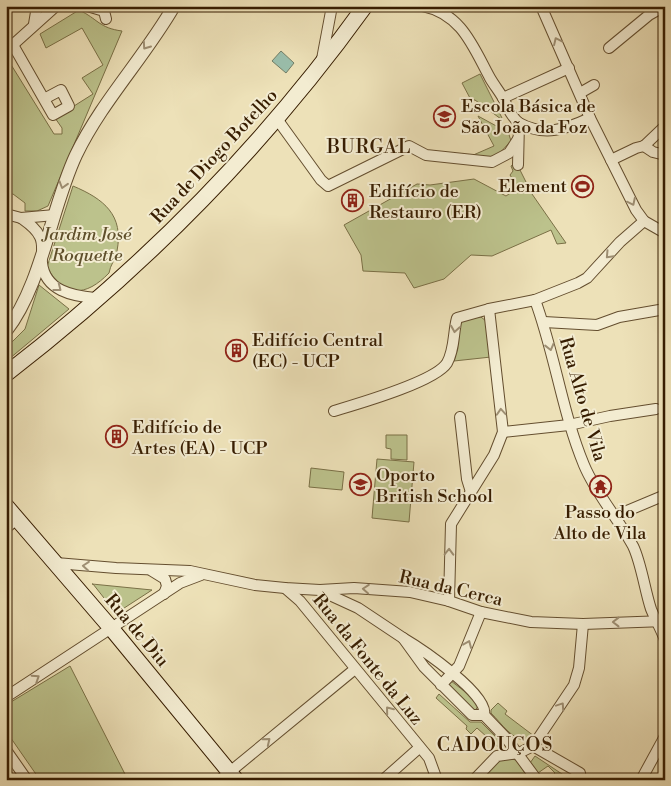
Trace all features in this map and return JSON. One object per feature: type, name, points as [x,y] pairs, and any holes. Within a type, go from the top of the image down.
[{"type":"main road","name":"Rua de Diogo Botelho","points":[[6,374],[152,250],[188,214],[277,119],[368,7]]},
{"type":"main road","name":"Rua de Diu","points":[[6,506],[12,524],[56,563],[111,628],[228,777]]},
{"type":"street","points":[[34,24],[37,6]]},
{"type":"street","points":[[44,100],[10,48],[34,24],[56,6]]},
{"type":"street","points":[[87,6],[104,11],[106,19]]},
{"type":"street","points":[[6,331],[17,314],[42,253],[66,175],[97,116],[174,6]]},
{"type":"street","points":[[322,62],[332,6]]},
{"type":"street","points":[[423,6],[440,11],[461,26],[504,98],[509,112],[519,123],[528,128],[551,132],[569,128],[590,118]]},
{"type":"street","points":[[541,6],[590,118],[644,222],[665,233]]},
{"type":"street","points":[[609,48],[649,15],[665,6]]},
{"type":"street","points":[[504,98],[569,68]]},
{"type":"street","points":[[580,93],[594,85]]},
{"type":"street","points":[[277,119],[324,185],[332,186],[406,147],[412,147],[426,155],[492,162],[508,153],[518,139]]},
{"type":"street","points":[[518,165],[519,123]]},
{"type":"street","points":[[612,160],[644,146],[665,126]]},
{"type":"street","points":[[644,146],[653,152],[665,155]]},
{"type":"street","points":[[6,214],[21,218],[54,215]]},
{"type":"street","points":[[21,218],[39,234],[43,268],[58,289],[73,296],[95,298]]},
{"type":"street","points":[[334,412],[392,392],[440,369],[450,356],[457,318],[489,309],[536,300],[587,278],[620,242],[644,222]]},
{"type":"street","name":"Rua Alto de Vila","points":[[536,300],[544,322],[569,425],[590,478],[634,548],[651,608],[662,621],[665,640]]},
{"type":"street","points":[[449,601],[451,524],[494,455],[502,432],[489,309]]},
{"type":"street","points":[[544,322],[597,325],[619,317],[665,309]]},
{"type":"street","points":[[502,432],[569,425],[610,416],[656,410]]},
{"type":"street","points":[[460,417],[467,479],[471,492]]},
{"type":"street","points":[[614,516],[665,495]]},
{"type":"street","name":"Rua da Cerca","points":[[56,563],[146,570],[190,571],[201,575],[285,588],[320,590],[354,588],[410,592],[449,601],[481,612],[531,622],[583,624],[662,621]]},
{"type":"street","points":[[146,570],[163,576],[167,582],[164,594]]},
{"type":"street","points":[[6,697],[186,579],[201,575]]},
{"type":"street","name":"Rua da Fonte da Luz","points":[[285,588],[300,601],[420,748],[433,765],[437,780]]},
{"type":"street","points":[[320,590],[358,608],[452,672],[482,703],[484,715],[506,738],[536,780]]},
{"type":"street","points":[[442,685],[459,666],[481,612]]},
{"type":"street","points":[[474,780],[497,756],[516,753],[533,746],[574,685],[583,624]]},
{"type":"street","points":[[403,638],[414,654],[472,715],[484,715]]},
{"type":"street","points":[[228,777],[355,669]]},
{"type":"street","points":[[641,780],[665,736]]},
{"type":"street","points":[[533,746],[580,773],[581,780]]},
{"type":"street","points":[[382,780],[420,748]]},
{"type":"street","points":[[6,750],[27,780]]},
{"type":"green space","points":[[79,10],[108,28],[122,31],[48,206],[37,211],[25,211],[25,203],[13,194],[6,194],[6,66],[10,63],[54,134],[62,134],[62,128],[55,118],[93,94],[82,78],[103,65],[82,28],[46,48],[40,34]]},
{"type":"green space","points":[[480,74],[501,119],[475,100],[471,100],[462,83]]},
{"type":"green space","points":[[478,116],[500,128],[507,128],[511,141],[494,159],[471,156],[494,146]]},
{"type":"green space","points":[[514,164],[520,170],[532,194],[566,243],[557,244],[551,230],[492,256],[471,255],[444,279],[414,288],[405,273],[363,271],[361,255],[344,225],[417,184],[430,185],[474,179],[506,196],[518,188],[510,175],[513,171],[511,166]]},
{"type":"green space","name":"Jardim José Roquette","points":[[73,186],[94,197],[109,210],[117,227],[118,238],[116,254],[109,273],[92,287],[76,291],[68,289],[61,284],[47,267]]},
{"type":"green space","name":"Jardim José Roquette","points":[[39,285],[69,309],[9,359],[6,356],[6,348],[25,329]]},
{"type":"green space","points":[[481,317],[486,321],[491,357],[454,361],[459,327],[463,320]]},
{"type":"green space","points":[[386,435],[407,435],[407,460],[391,459],[391,449],[386,448]]},
{"type":"green space","points":[[377,459],[414,462],[409,522],[372,518]]},
{"type":"green space","points":[[311,468],[344,472],[342,490],[309,487]]},
{"type":"green space","points":[[93,584],[152,590],[118,612],[115,612]]},
{"type":"green space","points":[[70,666],[128,780],[40,780],[6,731],[6,705]]},
{"type":"green space","points":[[451,681],[472,697],[478,706],[475,711],[468,707],[448,685]]},
{"type":"green space","points":[[439,694],[470,722],[481,722],[501,742],[500,747],[477,728],[471,734],[466,729],[467,726],[436,698]]},
{"type":"green space","points":[[498,703],[507,711],[505,714],[534,736],[527,741],[521,740],[507,730],[491,713],[491,710]]},
{"type":"green space","points":[[535,756],[571,780],[548,780],[555,773],[548,766],[538,773],[544,778],[541,780],[530,763]]},
{"type":"green space","points":[[507,758],[516,760],[530,780],[479,780],[497,760]]},
{"type":"shaded area","points":[[281,51],[294,63],[286,73],[272,61]]},
{"type":"place","name":"Escola Básica de São João da Foz","points":[[445,116]]},
{"type":"place","name":"Element","points":[[583,186]]},
{"type":"place","name":"Edifício de Restauro (ER)","points":[[353,201]]},
{"type":"place","name":"Edifício Central (EC) - UCP","points":[[236,350]]},
{"type":"place","name":"Edifício de Artes (EA) - UCP","points":[[116,437]]},
{"type":"place","name":"Oporto British School","points":[[360,485]]},
{"type":"place","name":"Passo do Alto de Vila","points":[[600,487]]},
{"type":"district","name":"BURGAL","points":[[369,146]]},
{"type":"district","name":"CADOUÇOS","points":[[495,744]]}]
